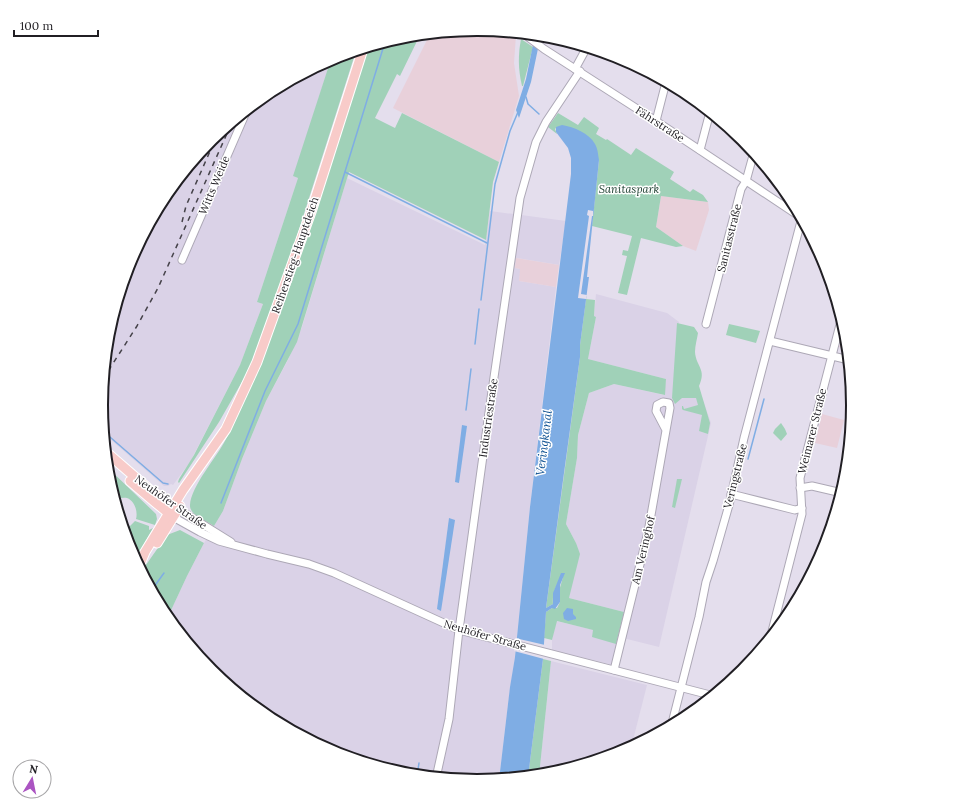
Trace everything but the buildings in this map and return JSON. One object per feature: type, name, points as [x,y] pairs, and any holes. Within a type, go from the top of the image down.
[{"type":"main road","name":"Reiherstieg-Hauptdeich","points":[[143,561],[150,554],[183,490],[226,428],[260,354],[311,212],[361,55]]},
{"type":"main road","name":"Reiherstieg-Hauptdeich","points":[[173,511],[198,477],[208,454]]},
{"type":"main road","name":"Neuhöfer Straße","points":[[111,456],[162,498],[173,511]]},
{"type":"main road","name":"Neuhöfer Straße","points":[[113,463],[150,499],[173,511]]},
{"type":"main road","points":[[162,498],[171,497],[183,490]]},
{"type":"street","name":"Fährstraße","points":[[533,40],[789,208]]},
{"type":"street","name":"Industriestraße","points":[[437,773],[448,719],[459,630],[520,198],[536,142],[546,122],[578,70],[585,53]]},
{"type":"street","points":[[656,121],[665,88]]},
{"type":"street","points":[[700,150],[709,118]]},
{"type":"street","name":"Witts Weide","points":[[182,260],[243,120]]},
{"type":"street","name":"Sanitasstraße","points":[[706,324],[741,189],[746,181],[752,159]]},
{"type":"street","name":"Veringstraße","points":[[673,718],[699,617],[706,582],[732,494],[738,463],[801,228]]},
{"type":"street","name":"Weimarer Straße","points":[[773,625],[800,521],[802,508],[800,478],[838,331]]},
{"type":"street","points":[[770,341],[843,359]]},
{"type":"street","name":"Am Veringhof","points":[[614,670],[646,539],[666,430]]},
{"type":"street","points":[[800,488],[812,486],[836,492]]},
{"type":"street","points":[[732,494],[795,510],[802,508]]},
{"type":"street","name":"Neuhöfer Straße","points":[[173,511],[210,537],[240,547],[320,568],[459,630],[708,694]]},
{"type":"shaded area","points":[[477,36],[516,38],[514,63],[519,96],[499,162],[393,108],[427,39]]},
{"type":"shaded area","points":[[328,67],[294,176],[298,178],[257,302],[263,304],[240,365],[190,462],[173,485],[171,484],[164,486],[109,438],[108,381],[111,357],[120,310],[136,264],[157,221],[170,200],[199,162],[216,144],[252,112],[272,98]]},
{"type":"shaded area","points":[[347,178],[485,245],[490,211],[566,221],[559,265],[517,258],[515,268],[521,269],[519,281],[556,287],[530,507],[515,657],[500,774],[453,774],[405,768],[358,755],[314,737],[272,713],[233,683],[199,649],[170,612],[204,543],[223,511],[242,459],[266,401],[288,360],[302,327]]},
{"type":"shaded area","points":[[661,196],[708,202],[709,210],[696,251],[683,246],[656,227]]},
{"type":"shaded area","points":[[516,258],[559,265],[556,287],[519,281],[520,269],[515,268]]},
{"type":"shaded area","points":[[596,294],[667,313],[679,322],[674,398],[702,397],[711,423],[659,647],[623,638],[617,666],[552,650],[552,640],[556,621],[594,630],[624,612],[569,598],[576,543],[566,524],[577,458],[578,435],[589,393],[614,384],[664,395],[666,379],[588,359],[596,317],[594,316]]},
{"type":"shaded area","points":[[822,414],[844,420],[837,448],[815,443]]},
{"type":"shaded area","points":[[551,661],[647,685],[633,740],[596,755],[540,770]]},
{"type":"green space","points":[[521,39],[533,47],[523,86],[519,62]]},
{"type":"green space","points":[[417,41],[400,76],[397,74],[375,118],[395,128],[402,113],[499,162],[493,182],[486,240],[349,172],[297,342],[266,401],[242,459],[223,511],[214,526],[192,512],[190,509],[191,497],[199,481],[222,446],[231,429],[258,368],[293,278],[366,54]]},
{"type":"green space","points":[[354,57],[287,267],[254,357],[247,373],[219,422],[179,483],[179,479],[194,455],[240,365],[263,304],[257,302],[298,178],[293,176],[328,68]]},
{"type":"green space","name":"Sanitaspark","points":[[558,113],[578,125],[584,117],[599,128],[596,134],[606,140],[607,139],[631,155],[636,148],[674,172],[670,179],[690,192],[693,189],[703,195],[708,202],[661,196],[656,227],[683,246],[676,247],[641,238],[627,295],[618,293],[627,256],[622,255],[623,250],[628,251],[632,236],[592,226],[599,160],[557,127],[555,129],[557,134],[548,127]]},
{"type":"green space","points":[[586,299],[595,300],[594,316],[596,317],[588,359],[666,379],[665,395],[614,384],[589,393],[578,435],[577,458],[566,524],[580,554],[569,598],[624,612],[616,644],[592,637],[593,630],[557,621],[552,640],[544,638],[546,612],[552,608],[557,608],[560,602],[559,591],[563,577],[558,582],[555,589],[553,604],[546,608],[580,357],[580,345]]},
{"type":"green space","points":[[677,323],[694,327],[698,333],[695,352],[702,372],[699,386],[710,423],[708,434],[699,431],[702,415],[682,409],[682,406],[684,409],[698,405],[696,398],[682,398],[675,404],[672,398]]},
{"type":"green space","points":[[729,324],[760,331],[756,343],[726,335]]},
{"type":"green space","points":[[781,423],[787,434],[781,441],[773,433]]},
{"type":"green space","points":[[114,474],[156,514],[157,519],[155,525],[136,519],[137,513],[135,507],[130,499],[119,498]]},
{"type":"green space","points":[[677,479],[682,479],[675,508],[672,507]]},
{"type":"green space","points":[[135,521],[149,526],[149,530],[153,528],[139,553],[128,526],[130,526]]},
{"type":"green space","points":[[180,530],[204,543],[170,612],[145,567],[167,535]]},
{"type":"green space","points":[[543,659],[551,661],[540,770],[529,771]]},
{"type":"water","points":[[534,40],[540,41],[531,82],[519,118],[516,110],[526,79]]},
{"type":"water","name":"Veringkanal","points":[[562,125],[571,127],[589,137],[596,146],[599,160],[587,277],[589,277],[580,345],[580,357],[546,608],[553,604],[553,593],[561,573],[565,573],[560,585],[560,602],[555,609],[552,608],[546,612],[543,659],[529,771],[500,774],[515,657],[530,507],[571,174],[571,158],[568,148],[556,132],[556,127]]},
{"type":"water","points":[[462,425],[467,426],[459,483],[455,482]]},
{"type":"water","points":[[449,518],[455,520],[441,611],[437,609]]},
{"type":"water","points":[[567,608],[573,609],[573,614],[576,619],[568,621],[564,619],[563,613]]},
{"type":"pier","points":[[588,210],[593,211],[593,216],[581,294],[587,295],[586,299],[578,298],[589,216],[587,215]]},
{"type":"pier","points":[[515,638],[545,645],[544,659],[514,651]]},
{"type":"waterway","points":[[221,503],[265,391],[298,324],[383,49]]},
{"type":"waterway","points":[[526,97],[528,104],[539,114]]},
{"type":"waterway","points":[[481,300],[495,184],[510,131],[518,112]]},
{"type":"waterway","points":[[345,172],[487,243]]},
{"type":"waterway","points":[[475,344],[479,309]]},
{"type":"waterway","points":[[466,410],[471,369]]},
{"type":"waterway","points":[[748,459],[764,399]]},
{"type":"waterway","points":[[109,436],[163,483],[168,484]]},
{"type":"waterway","points":[[155,586],[164,573]]},
{"type":"waterway","points":[[418,770],[419,763]]},
{"type":"railway","points":[[110,369],[137,326],[158,288],[227,134]]},
{"type":"railway","points":[[182,222],[186,206],[211,150]]}]
